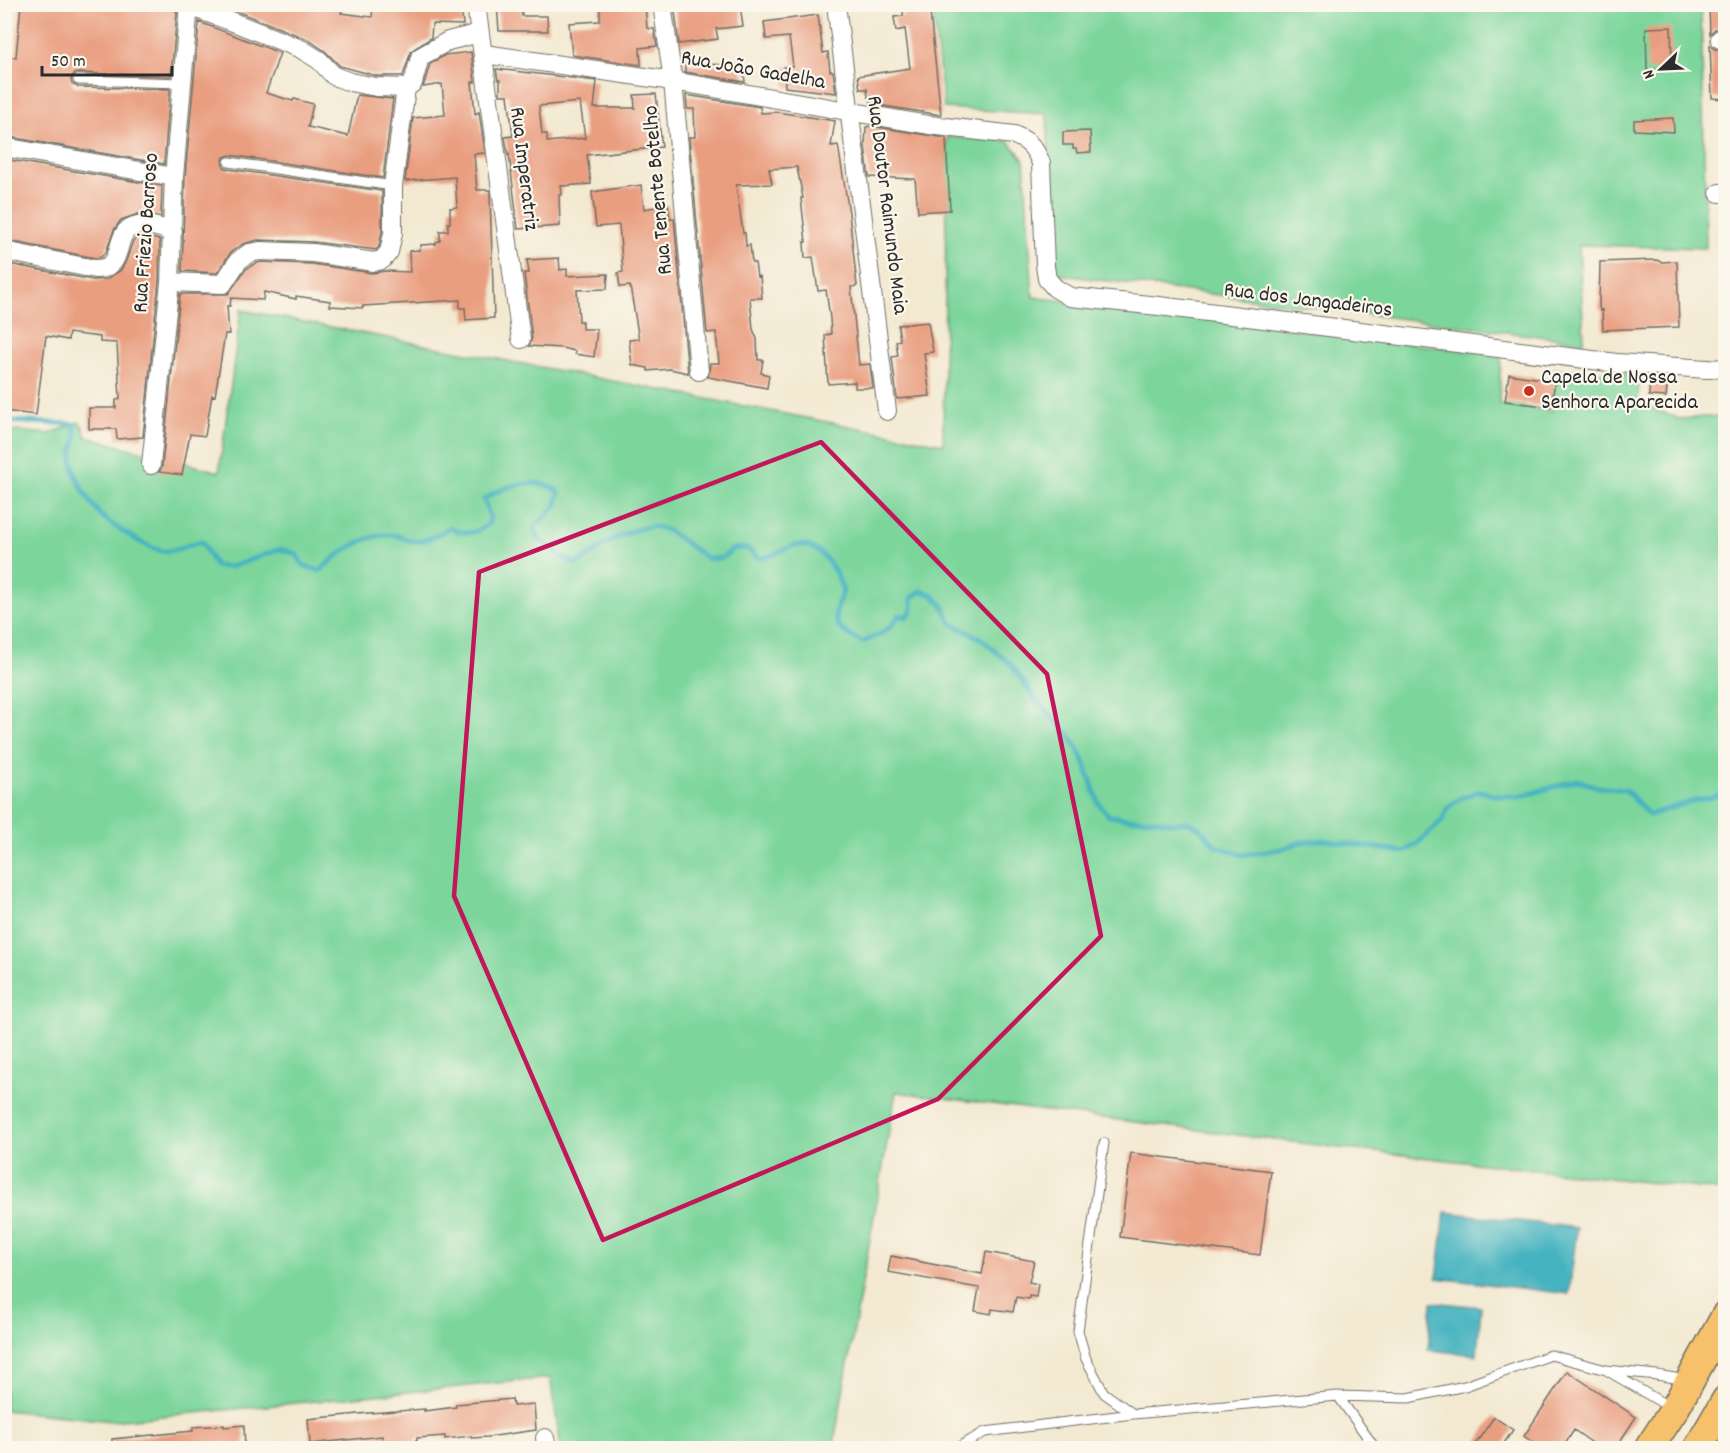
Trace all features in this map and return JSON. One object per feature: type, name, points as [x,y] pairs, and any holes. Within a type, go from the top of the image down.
[{"type":"main road","points":[[1649,1449],[1674,1410],[1725,1315]]},
{"type":"main road","points":[[1698,1449],[1725,1400]]},
{"type":"street","name":"Rua Imperatriz","points":[[476,4],[521,339]]},
{"type":"street","name":"Rua Tenente Botelho","points":[[662,4],[673,81],[699,371]]},
{"type":"street","name":"Rua Doutor Raimundo Maia","points":[[836,4],[887,411]]},
{"type":"street","points":[[187,5],[301,49],[318,60],[334,76],[376,87],[406,88],[413,83],[420,57],[448,42],[480,33]]},
{"type":"street","name":"Rua Friezio Barroso","points":[[151,465],[170,282],[174,177],[187,5]]},
{"type":"street","name":"Rua João Gadelha","points":[[484,54],[673,81],[928,125],[1014,135]]},
{"type":"street","points":[[170,282],[223,284],[238,261],[249,253],[260,251],[313,253],[369,261],[382,260],[389,252],[393,233],[393,186],[406,88]]},
{"type":"street","name":"Rua dos Jangadeiros","points":[[1014,135],[1027,140],[1041,163],[1047,279],[1055,288],[1070,297],[1617,363],[1707,369],[1725,368]]},
{"type":"street","points":[[4,147],[174,177]]},
{"type":"street","points":[[4,251],[95,269],[106,269],[114,262],[123,237],[136,225],[173,231]]},
{"type":"lane","points":[[78,80],[182,83]]},
{"type":"lane","points":[[229,162],[393,186]]},
{"type":"lane","points":[[1104,1143],[1078,1331],[1086,1359],[1104,1393],[1133,1414]]},
{"type":"lane","points":[[957,1449],[985,1432],[1133,1414],[1338,1396],[1408,1398],[1465,1386],[1551,1355],[1606,1370],[1657,1374],[1689,1381]]},
{"type":"lane","points":[[1606,1370],[1674,1410]]},
{"type":"lane","points":[[1338,1396],[1373,1445],[1373,1449]]},
{"type":"highlighted area","points":[[821,442],[1047,674],[1101,936],[938,1099],[603,1240],[454,896],[479,572]]},
{"type":"green space","points":[[932,5],[1701,5],[1706,248],[1579,245],[1584,342],[1055,274],[1047,114],[944,108]]},
{"type":"green space","points":[[947,137],[1009,141],[1024,160],[1033,297],[1501,355],[1499,404],[1553,411],[1554,369],[1639,375],[1638,402],[1679,419],[1718,416],[1725,460],[1725,1191],[1340,1148],[896,1092],[833,1448],[561,1448],[550,1378],[112,1421],[5,1410],[4,430],[49,434],[79,422],[86,437],[219,472],[241,310],[943,444]]},
{"type":"water","points":[[1445,1212],[1577,1228],[1569,1294],[1437,1278]]},
{"type":"water","points":[[1432,1302],[1481,1307],[1477,1355],[1428,1350]]},
{"type":"building","points":[[21,4],[172,4],[177,13],[171,76],[78,73],[74,74],[71,79],[72,84],[78,87],[170,89],[164,164],[4,136],[4,66],[6,57],[16,57]]},
{"type":"building","points":[[218,4],[337,4],[336,8],[342,10],[341,13],[372,17],[373,6],[461,4],[463,25],[432,24],[431,38],[411,51],[403,76],[377,76],[340,66],[325,51],[307,39]]},
{"type":"building","points":[[497,4],[521,4],[522,16],[547,16],[548,31],[499,31]]},
{"type":"building","points":[[600,4],[645,4],[647,28],[654,29],[657,46],[640,48],[641,65],[572,55],[569,23],[600,21]]},
{"type":"building","points":[[674,4],[719,4],[719,8],[740,5],[743,26],[716,29],[718,39],[679,44]]},
{"type":"building","points":[[929,4],[941,115],[871,104],[867,89],[860,89],[858,76],[910,68],[905,29],[896,31],[894,17],[903,16],[904,6]]},
{"type":"building","points":[[1709,4],[1725,4],[1725,28],[1715,29],[1710,34]]},
{"type":"building","points":[[818,15],[823,53],[828,52],[836,93],[785,87],[784,67],[793,66],[789,37],[766,39],[764,22]]},
{"type":"building","points":[[199,22],[280,53],[266,93],[313,104],[308,127],[348,136],[357,95],[393,99],[383,178],[230,155],[224,157],[222,162],[228,169],[382,191],[382,232],[379,247],[376,250],[313,242],[258,240],[243,244],[231,252],[217,273],[182,271],[185,178]]},
{"type":"building","points":[[1671,27],[1672,69],[1647,70],[1646,28]]},
{"type":"building","points":[[1710,45],[1715,49],[1725,50],[1725,99],[1712,98]]},
{"type":"building","points":[[471,52],[475,82],[472,82],[475,114],[479,112],[485,153],[474,154],[477,190],[490,190],[494,318],[466,320],[465,308],[460,308],[460,300],[363,306],[363,308],[330,306],[330,301],[296,296],[296,299],[264,292],[263,300],[231,298],[230,306],[227,306],[229,334],[225,334],[215,396],[212,395],[205,436],[190,434],[182,475],[159,472],[162,466],[180,294],[228,294],[246,269],[261,262],[312,264],[372,273],[410,272],[409,251],[420,250],[421,245],[436,244],[440,241],[440,231],[448,231],[450,208],[457,207],[455,177],[405,181],[413,118],[445,115],[442,84],[423,87],[430,64],[445,55]]},
{"type":"building","points":[[685,64],[743,65],[745,82],[685,72]]},
{"type":"building","points":[[496,69],[597,81],[594,108],[635,108],[634,95],[656,94],[662,147],[587,155],[591,184],[561,186],[560,226],[518,229],[505,137],[513,136],[508,95],[500,95],[500,80],[498,80]],"holes":[[[580,102],[585,138],[547,142],[547,134],[542,134],[539,106]]]},
{"type":"building","points":[[686,95],[760,107],[761,113],[777,112],[835,121],[831,146],[838,145],[849,213],[857,286],[851,287],[859,365],[870,364],[873,388],[855,388],[855,382],[828,384],[825,335],[831,334],[826,290],[818,291],[813,257],[805,258],[804,242],[806,242],[801,198],[803,198],[797,167],[769,169],[772,184],[736,185],[746,246],[750,245],[752,263],[755,263],[757,277],[760,276],[762,298],[750,298],[758,360],[763,360],[761,373],[769,375],[767,388],[708,377],[710,363],[719,363],[716,332],[707,333],[689,137],[695,137],[694,109],[687,109]]},
{"type":"building","points":[[1673,118],[1674,132],[1634,130],[1634,120]]},
{"type":"building","points":[[866,127],[946,138],[950,210],[918,212],[915,179],[869,177],[865,146]]},
{"type":"building","points":[[1090,131],[1091,152],[1077,153],[1073,145],[1063,145],[1063,132]]},
{"type":"building","points":[[4,159],[162,186],[161,217],[138,214],[121,220],[114,230],[106,252],[101,257],[95,258],[4,240]]},
{"type":"building","points":[[641,185],[644,209],[668,205],[670,218],[674,218],[688,373],[670,369],[648,371],[648,368],[632,365],[629,340],[639,339],[630,286],[620,287],[618,273],[623,272],[619,225],[596,227],[592,192]]},
{"type":"building","points":[[142,236],[160,240],[159,281],[143,437],[117,439],[116,429],[89,429],[89,408],[116,408],[116,400],[120,399],[117,343],[100,342],[100,337],[69,333],[68,340],[46,336],[36,415],[4,411],[4,263],[93,280],[107,279],[121,270],[133,241]]},
{"type":"building","points":[[559,258],[560,270],[567,269],[567,276],[608,274],[607,289],[577,290],[579,321],[582,321],[582,329],[597,329],[594,357],[575,354],[575,351],[562,348],[529,346],[532,338],[524,273],[529,273],[527,260]]},
{"type":"building","points":[[1677,261],[1679,327],[1603,330],[1602,310],[1600,311],[1599,306],[1600,262]]},
{"type":"building","points":[[928,322],[933,352],[924,353],[930,396],[897,399],[892,357],[898,356],[896,341],[900,340],[898,325]]},
{"type":"building","points":[[1509,374],[1555,381],[1551,407],[1505,401]]},
{"type":"building","points":[[1650,376],[1668,378],[1666,397],[1649,396]]},
{"type":"building","points":[[1131,1153],[1271,1171],[1260,1255],[1120,1237]]},
{"type":"building","points":[[986,1252],[1034,1261],[1029,1282],[1038,1284],[1036,1297],[1029,1296],[1029,1299],[1016,1297],[1013,1312],[992,1309],[991,1314],[975,1311],[979,1288],[888,1272],[891,1256],[982,1274]]},
{"type":"building","points":[[1567,1371],[1636,1417],[1615,1449],[1601,1449],[1574,1430],[1562,1449],[1542,1449],[1524,1436]]},
{"type":"building","points":[[512,1399],[513,1406],[534,1404],[536,1430],[488,1437],[417,1438],[417,1441],[383,1444],[382,1436],[310,1444],[308,1419],[425,1409],[424,1411],[456,1407],[456,1404]]},
{"type":"building","points":[[1494,1417],[1513,1430],[1500,1449],[1472,1449]]},
{"type":"building","points":[[224,1425],[224,1427],[244,1425],[245,1449],[112,1449],[112,1439],[193,1431],[193,1427]]},
{"type":"waterway","points":[[4,421],[74,424],[76,438],[72,461],[83,490],[99,513],[129,535],[162,551],[172,551],[202,542],[215,566],[231,567],[280,549],[296,554],[303,565],[320,571],[344,551],[373,537],[393,535],[416,541],[428,539],[450,528],[461,532],[475,532],[489,524],[490,518],[484,499],[501,490],[531,483],[541,484],[559,492],[556,506],[534,527],[537,537],[575,564],[625,534],[640,528],[651,527],[670,532],[708,559],[722,558],[733,549],[746,548],[759,558],[764,558],[790,547],[800,545],[809,547],[824,557],[840,582],[843,591],[836,610],[836,617],[840,628],[846,633],[863,642],[874,637],[888,629],[899,615],[906,617],[912,610],[912,598],[921,591],[931,594],[942,604],[951,623],[980,638],[1011,664],[1035,699],[1068,733],[1082,756],[1099,804],[1109,816],[1173,823],[1188,822],[1200,828],[1216,846],[1243,855],[1281,849],[1301,842],[1324,840],[1404,852],[1417,844],[1442,821],[1448,807],[1459,799],[1479,791],[1519,797],[1577,780],[1598,787],[1626,790],[1649,815],[1726,794]]},
{"type":"place","name":"Capela de Nossa Senhora Aparecida","points":[[1529,391]]}]
